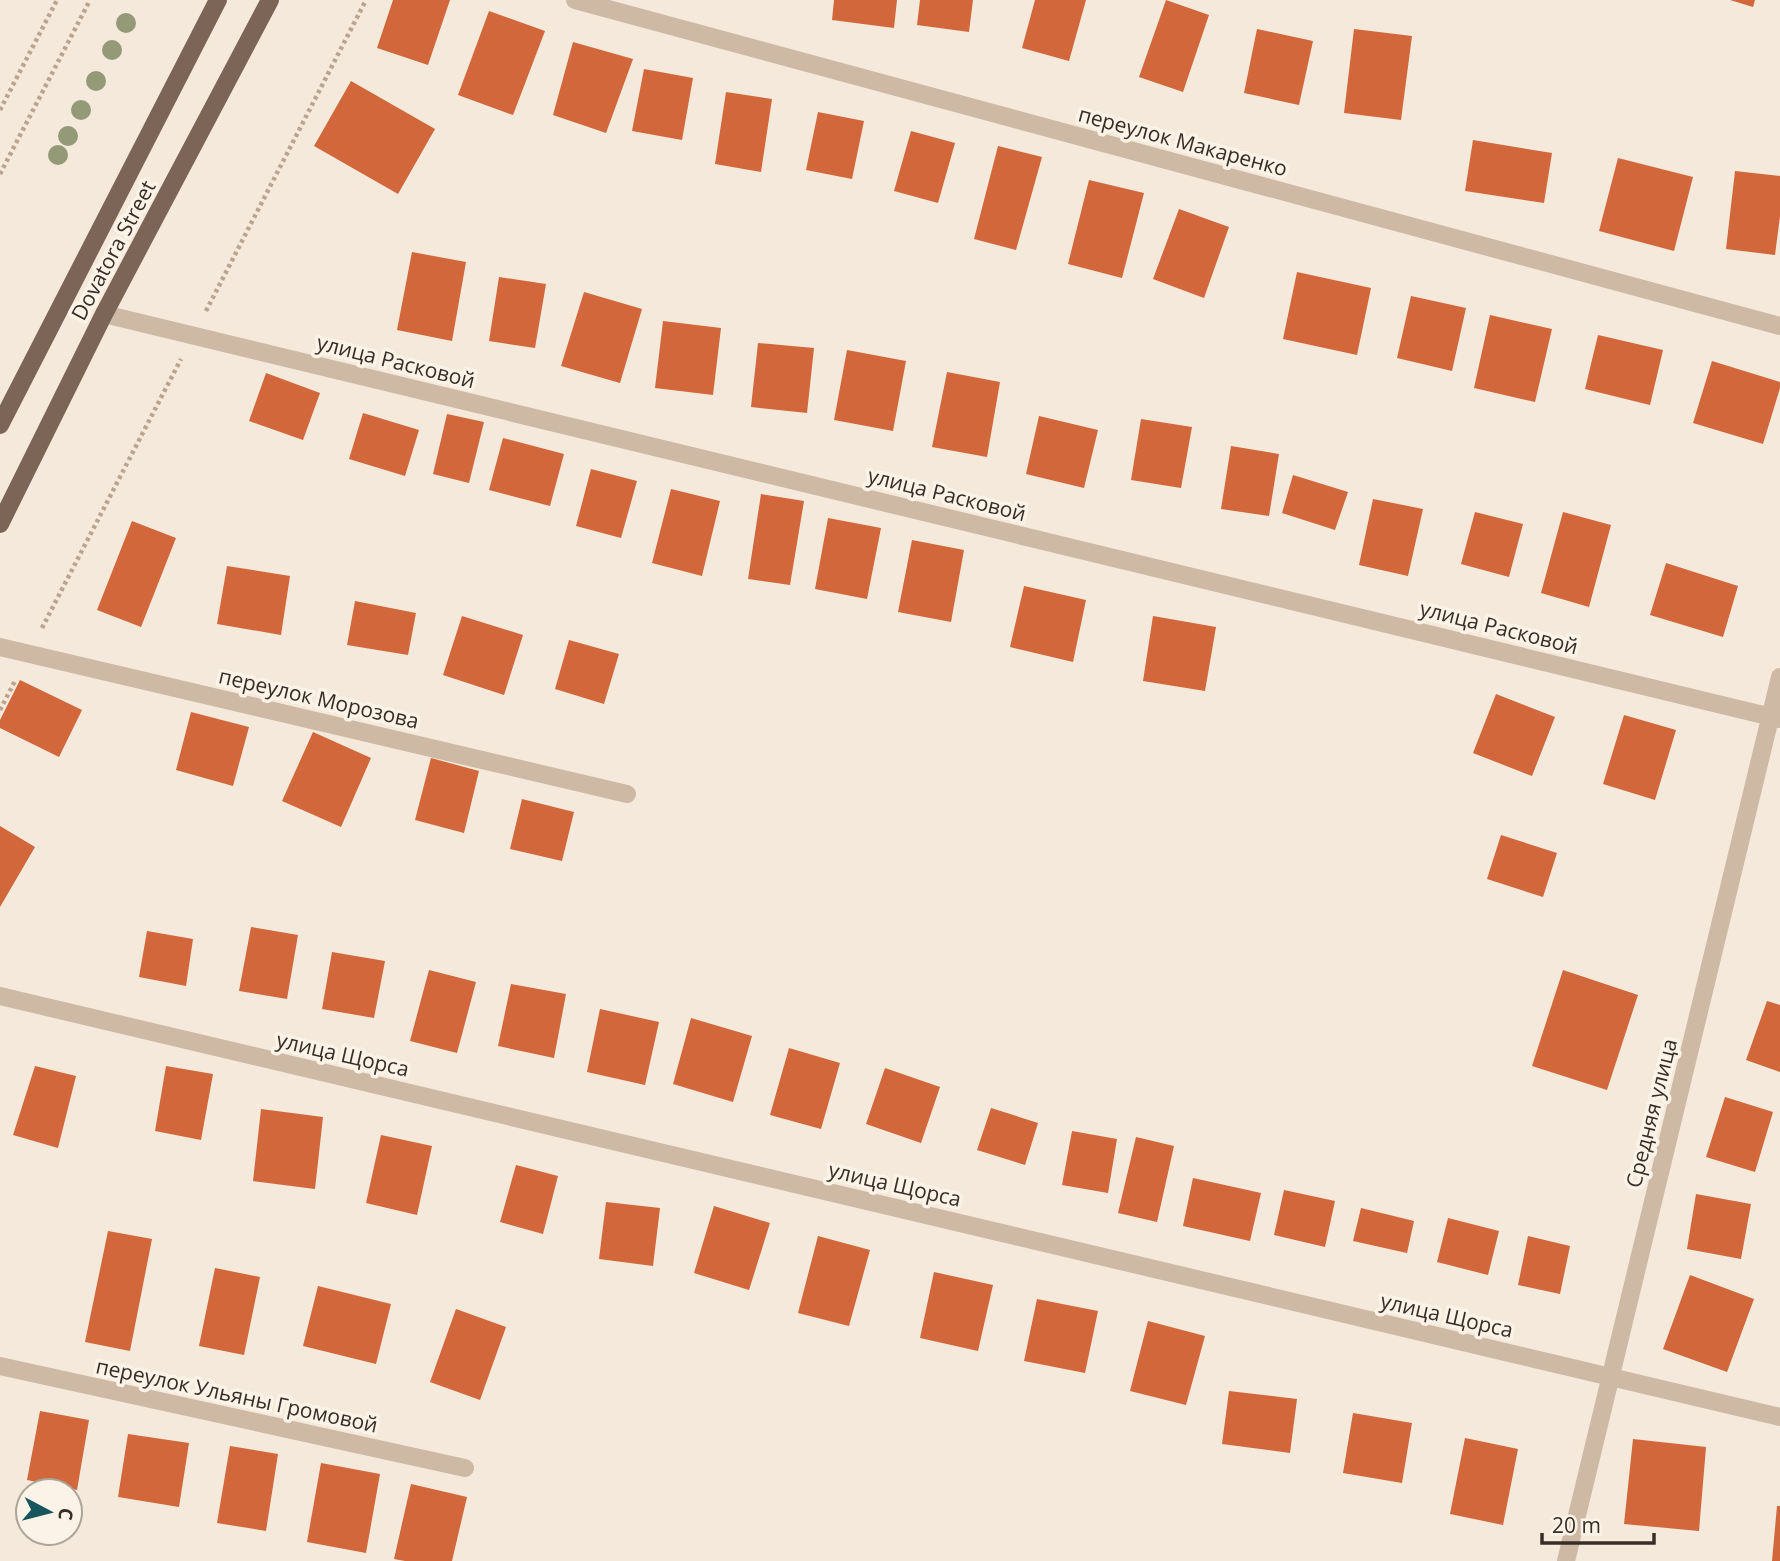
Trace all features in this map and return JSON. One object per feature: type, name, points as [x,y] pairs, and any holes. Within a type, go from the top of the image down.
[{"type":"main road","name":"Dovatora Street","points":[[0,425],[218,0]]},
{"type":"main road","name":"Dovatora Street","points":[[0,524],[104,314],[270,0]]},
{"type":"street","name":"переулок Макаренко","points":[[575,0],[1780,326]]},
{"type":"street","name":"улица Расковой","points":[[104,314],[1775,718]]},
{"type":"street","name":"переулок Морозова","points":[[0,647],[627,794]]},
{"type":"street","name":"Средняя улица","points":[[1566,1561],[1775,718],[1780,677]]},
{"type":"street","name":"улица Щорса","points":[[0,996],[1780,1417]]},
{"type":"street","name":"переулок Ульяны Громовой","points":[[0,1366],[464,1468]]},
{"type":"path","points":[[0,110],[57,0]]},
{"type":"path","points":[[0,174],[90,0]]},
{"type":"building","points":[[393,0],[450,0],[428,65],[377,48]]},
{"type":"building","points":[[834,0],[897,0],[894,28],[832,20]]},
{"type":"building","points":[[920,0],[973,0],[969,32],[917,25]]},
{"type":"building","points":[[1035,0],[1086,0],[1069,61],[1022,48]]},
{"type":"building","points":[[1166,0],[1209,15],[1183,92],[1139,77]]},
{"type":"building","points":[[1730,0],[1755,0],[1753,7]]},
{"type":"building","points":[[489,11],[545,31],[513,115],[458,95]]},
{"type":"building","points":[[1257,29],[1313,41],[1299,105],[1244,93]]},
{"type":"building","points":[[1354,29],[1412,36],[1401,120],[1344,113]]},
{"type":"building","points":[[573,42],[633,59],[606,133],[553,115]]},
{"type":"building","points":[[644,69],[693,78],[682,140],[632,131]]},
{"type":"building","points":[[351,81],[435,129],[398,194],[314,146]]},
{"type":"building","points":[[726,92],[772,99],[761,172],[715,164]]},
{"type":"building","points":[[818,112],[864,121],[852,179],[806,170]]},
{"type":"building","points":[[911,131],[955,143],[938,203],[894,191]]},
{"type":"building","points":[[1473,140],[1552,153],[1544,203],[1465,191]]},
{"type":"building","points":[[998,146],[1042,157],[1016,250],[974,239]]},
{"type":"building","points":[[1618,158],[1693,177],[1674,251],[1599,231]]},
{"type":"building","points":[[1735,171],[1780,176],[1780,216],[1775,255],[1726,249]]},
{"type":"building","points":[[1089,180],[1144,193],[1122,278],[1068,264]]},
{"type":"building","points":[[1179,209],[1229,227],[1204,298],[1153,279]]},
{"type":"building","points":[[412,252],[466,262],[452,341],[397,330]]},
{"type":"building","points":[[1297,272],[1371,288],[1357,355],[1283,339]]},
{"type":"building","points":[[499,277],[546,284],[535,348],[489,341]]},
{"type":"building","points":[[584,292],[642,309],[620,383],[561,366]]},
{"type":"building","points":[[1411,296],[1466,308],[1452,371],[1397,358]]},
{"type":"building","points":[[1490,315],[1552,329],[1535,402],[1474,388]]},
{"type":"building","points":[[663,321],[721,328],[713,395],[655,388]]},
{"type":"building","points":[[1598,335],[1663,350],[1650,405],[1585,389]]},
{"type":"building","points":[[758,343],[814,348],[807,413],[751,407]]},
{"type":"building","points":[[847,350],[906,361],[893,431],[834,420]]},
{"type":"building","points":[[1712,361],[1780,382],[1763,444],[1693,423]]},
{"type":"building","points":[[947,372],[1000,382],[987,457],[932,447]]},
{"type":"building","points":[[266,373],[320,393],[303,440],[249,421]]},
{"type":"building","points":[[363,413],[419,430],[405,476],[349,459]]},
{"type":"building","points":[[447,414],[484,422],[469,483],[433,474]]},
{"type":"building","points":[[1039,416],[1098,430],[1084,488],[1026,474]]},
{"type":"building","points":[[1141,419],[1192,427],[1181,488],[1131,480]]},
{"type":"building","points":[[503,438],[564,454],[550,506],[489,490]]},
{"type":"building","points":[[1231,446],[1279,454],[1269,516],[1221,509]]},
{"type":"building","points":[[591,469],[637,481],[621,538],[576,526]]},
{"type":"building","points":[[1293,475],[1348,492],[1335,530],[1282,513]]},
{"type":"building","points":[[671,489],[720,501],[702,576],[652,563]]},
{"type":"building","points":[[761,494],[804,501],[790,585],[748,579]]},
{"type":"building","points":[[1373,499],[1423,509],[1408,576],[1359,565]]},
{"type":"building","points":[[1475,512],[1523,524],[1509,577],[1461,564]]},
{"type":"building","points":[[1563,512],[1611,525],[1589,607],[1541,593]]},
{"type":"building","points":[[828,518],[881,528],[867,599],[815,589]]},
{"type":"building","points":[[132,521],[176,538],[141,627],[97,610]]},
{"type":"building","points":[[912,540],[964,550],[951,622],[898,612]]},
{"type":"building","points":[[1666,563],[1738,586],[1723,637],[1650,615]]},
{"type":"building","points":[[227,566],[290,576],[281,635],[217,624]]},
{"type":"building","points":[[1024,586],[1086,600],[1073,662],[1010,647]]},
{"type":"building","points":[[355,601],[416,613],[408,655],[347,645]]},
{"type":"building","points":[[462,616],[523,635],[504,695],[443,675]]},
{"type":"building","points":[[1153,616],[1216,627],[1205,691],[1143,681]]},
{"type":"building","points":[[569,640],[619,654],[604,704],[555,689]]},
{"type":"building","points":[[20,680],[82,710],[59,757],[0,728],[0,720]]},
{"type":"building","points":[[1496,694],[1555,717],[1532,776],[1473,753]]},
{"type":"building","points":[[191,712],[249,727],[233,786],[176,770]]},
{"type":"building","points":[[1624,715],[1676,730],[1655,800],[1603,784]]},
{"type":"building","points":[[313,732],[371,758],[341,827],[282,801]]},
{"type":"building","points":[[431,758],[479,771],[464,833],[415,820]]},
{"type":"building","points":[[522,799],[574,812],[562,861],[510,849]]},
{"type":"building","points":[[0,826],[35,847],[0,907]]},
{"type":"building","points":[[1501,835],[1557,853],[1543,897],[1487,879]]},
{"type":"building","points":[[251,927],[298,935],[287,999],[239,991]]},
{"type":"building","points":[[147,931],[193,939],[186,986],[139,977]]},
{"type":"building","points":[[332,952],[385,961],[374,1018],[322,1009]]},
{"type":"building","points":[[429,970],[476,982],[457,1053],[410,1041]]},
{"type":"building","points":[[1563,970],[1638,995],[1607,1090],[1532,1066]]},
{"type":"building","points":[[511,984],[566,994],[554,1058],[498,1046]]},
{"type":"building","points":[[1767,1001],[1780,1005],[1780,1072],[1746,1060]]},
{"type":"building","points":[[600,1009],[659,1022],[645,1085],[587,1072]]},
{"type":"building","points":[[691,1018],[752,1036],[733,1102],[673,1084]]},
{"type":"building","points":[[789,1048],[840,1063],[821,1129],[770,1115]]},
{"type":"building","points":[[35,1066],[76,1076],[58,1148],[13,1135]]},
{"type":"building","points":[[166,1066],[213,1074],[201,1140],[155,1131]]},
{"type":"building","points":[[885,1068],[940,1087],[921,1143],[866,1124]]},
{"type":"building","points":[[1725,1097],[1773,1112],[1755,1172],[1706,1157]]},
{"type":"building","points":[[991,1108],[1038,1123],[1025,1165],[977,1150]]},
{"type":"building","points":[[261,1109],[323,1117],[315,1189],[253,1181]]},
{"type":"building","points":[[1072,1131],[1117,1139],[1108,1193],[1062,1185]]},
{"type":"building","points":[[381,1135],[432,1146],[417,1215],[366,1203]]},
{"type":"building","points":[[1136,1137],[1174,1146],[1157,1222],[1118,1213]]},
{"type":"building","points":[[516,1165],[558,1176],[543,1234],[500,1222]]},
{"type":"building","points":[[1193,1178],[1261,1193],[1250,1241],[1183,1226]]},
{"type":"building","points":[[1284,1190],[1335,1201],[1325,1247],[1274,1235]]},
{"type":"building","points":[[1696,1194],[1751,1204],[1741,1259],[1687,1249]]},
{"type":"building","points":[[606,1202],[660,1208],[653,1266],[599,1259]]},
{"type":"building","points":[[714,1206],[770,1223],[749,1290],[694,1273]]},
{"type":"building","points":[[1361,1208],[1414,1221],[1407,1253],[1353,1241]]},
{"type":"building","points":[[1448,1218],[1499,1231],[1488,1275],[1437,1262]]},
{"type":"building","points":[[108,1231],[152,1239],[130,1351],[85,1342]]},
{"type":"building","points":[[818,1236],[870,1250],[849,1326],[798,1313]]},
{"type":"building","points":[[1528,1236],[1570,1246],[1560,1294],[1518,1285]]},
{"type":"building","points":[[215,1268],[260,1277],[244,1355],[199,1346]]},
{"type":"building","points":[[934,1272],[993,1285],[978,1351],[920,1338]]},
{"type":"building","points":[[1690,1275],[1754,1299],[1727,1372],[1663,1349]]},
{"type":"building","points":[[318,1286],[391,1304],[376,1364],[303,1346]]},
{"type":"building","points":[[1037,1299],[1098,1311],[1085,1373],[1024,1361]]},
{"type":"building","points":[[456,1309],[506,1327],[480,1400],[430,1382]]},
{"type":"building","points":[[1148,1321],[1205,1336],[1186,1405],[1130,1391]]},
{"type":"building","points":[[1229,1391],[1297,1399],[1290,1453],[1222,1444]]},
{"type":"building","points":[[40,1411],[89,1420],[79,1477],[28,1477]]},
{"type":"building","points":[[1353,1413],[1412,1423],[1402,1483],[1343,1473]]},
{"type":"building","points":[[128,1434],[189,1443],[179,1507],[118,1497]]},
{"type":"building","points":[[1465,1438],[1518,1449],[1503,1525],[1450,1514]]},
{"type":"building","points":[[1633,1439],[1706,1447],[1699,1531],[1624,1524]]},
{"type":"building","points":[[230,1446],[278,1454],[266,1531],[217,1523]]},
{"type":"building","points":[[321,1463],[380,1474],[366,1553],[307,1542]]},
{"type":"building","points":[[411,1484],[467,1497],[452,1561],[394,1559]]},
{"type":"building","points":[[1777,1506],[1780,1506],[1780,1561],[1772,1561]]}]
